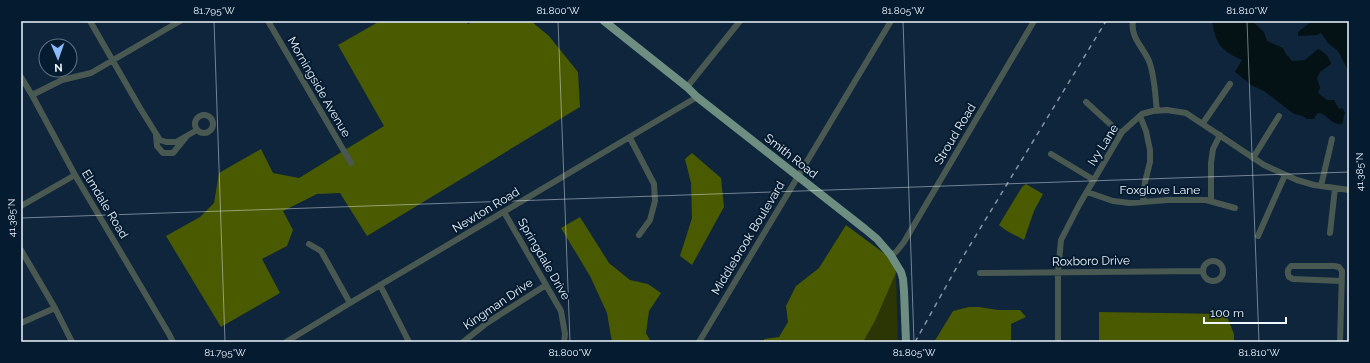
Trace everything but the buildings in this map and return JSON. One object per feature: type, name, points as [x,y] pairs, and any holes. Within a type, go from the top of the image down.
[{"type":"main road","name":"Smith Road","points":[[604,21],[877,240],[891,255],[899,267],[903,279],[906,342]]},
{"type":"street","points":[[90,21],[112,61],[160,140],[166,142],[176,142],[197,130]]},
{"type":"street","points":[[32,95],[62,80],[91,73],[180,21]]},
{"type":"street","name":"Morningside Avenue","points":[[268,21],[351,163]]},
{"type":"street","points":[[687,87],[740,21]]},
{"type":"street","name":"Middlebrook Boulevard","points":[[698,342],[891,21]]},
{"type":"street","name":"Stroud Road","points":[[891,255],[896,252],[904,242],[1034,21]]},
{"type":"street","points":[[1133,21],[1132,25],[1134,36],[1148,60],[1152,75],[1157,111]]},
{"type":"street","name":"Elmdale Road","points":[[21,77],[75,175],[173,342]]},
{"type":"street","points":[[1203,123],[1230,84]]},
{"type":"street","name":"Newton Road","points":[[288,342],[380,285],[697,97]]},
{"type":"street","points":[[1086,102],[1121,134]]},
{"type":"street","name":"Ivy Lane","points":[[1058,342],[1058,272],[1062,240],[1087,192],[1121,134],[1140,116],[1167,110],[1186,112],[1264,165],[1297,180],[1320,186],[1349,190]]},
{"type":"street","points":[[1140,116],[1146,131],[1150,150],[1150,162],[1145,182],[1143,201]]},
{"type":"street","points":[[1253,158],[1280,116]]},
{"type":"street","points":[[156,135],[157,146],[163,153],[173,153],[187,135]]},
{"type":"street","points":[[1211,201],[1211,163],[1213,149],[1220,135]]},
{"type":"street","points":[[630,138],[654,184],[655,201],[650,220],[639,235]]},
{"type":"street","points":[[1320,186],[1332,138]]},
{"type":"street","points":[[1051,154],[1094,180]]},
{"type":"street","points":[[21,206],[75,175]]},
{"type":"street","points":[[1258,236],[1285,175]]},
{"type":"street","points":[[1330,233],[1335,188]]},
{"type":"street","name":"Foxglove Lane","points":[[1087,192],[1113,201],[1211,201],[1235,208]]},
{"type":"street","name":"Springdale Drive","points":[[504,212],[561,311],[565,334],[564,342]]},
{"type":"street","points":[[309,244],[321,252],[350,303]]},
{"type":"street","points":[[21,250],[55,308],[72,342]]},
{"type":"street","points":[[1340,342],[1342,281],[1342,271],[1334,266],[1291,266],[1287,273],[1289,277],[1293,279],[1342,281]]},
{"type":"street","name":"Roxboro Drive","points":[[980,273],[1202,271]]},
{"type":"street","points":[[380,285],[409,342]]},
{"type":"street","name":"Kingman Drive","points":[[463,342],[487,323],[546,285]]},
{"type":"street","points":[[21,323],[55,308]]},
{"type":"green space","points":[[380,21],[465,21],[468,24],[474,21],[531,21],[549,36],[578,72],[580,107],[367,236],[340,193],[317,194],[283,211],[293,230],[287,246],[262,259],[280,293],[221,327],[166,236],[200,217],[214,203],[219,173],[261,149],[273,173],[299,178],[384,126],[338,45]]},
{"type":"green space","points":[[692,153],[721,178],[724,207],[692,265],[680,256],[692,218],[691,183],[685,159]]},
{"type":"green space","points":[[1026,184],[1043,194],[1034,211],[1024,240],[1008,232],[999,225],[1022,187]]},
{"type":"green space","points":[[580,217],[609,263],[630,280],[648,284],[661,293],[649,311],[646,333],[651,342],[612,342],[607,313],[590,276],[561,228]]},
{"type":"green space","points":[[846,225],[893,260],[896,273],[875,321],[863,342],[764,342],[764,339],[779,337],[788,322],[786,306],[796,286],[819,268]]},
{"type":"green space","points":[[896,273],[898,342],[863,342],[875,321]]},
{"type":"green space","points":[[969,307],[998,310],[1020,310],[1026,317],[1011,324],[1011,342],[934,342],[953,311]]},
{"type":"green space","points":[[1099,312],[1226,314],[1234,334],[1234,342],[1099,342]]},
{"type":"shaded area","points":[[1212,21],[1252,21],[1264,32],[1267,41],[1283,48],[1292,61],[1305,60],[1318,49],[1324,53],[1328,57],[1331,64],[1320,72],[1317,78],[1320,88],[1318,93],[1327,100],[1334,100],[1339,109],[1342,108],[1345,113],[1342,124],[1333,122],[1320,113],[1317,114],[1314,119],[1307,119],[1303,116],[1294,114],[1264,91],[1251,85],[1235,72],[1242,60],[1224,50],[1215,36]]},
{"type":"shaded area","points":[[1312,21],[1349,21],[1349,72],[1338,51],[1328,43],[1321,33],[1317,35],[1298,36],[1298,32]]},
{"type":"railway","points":[[915,342],[958,265],[1106,21]]}]
